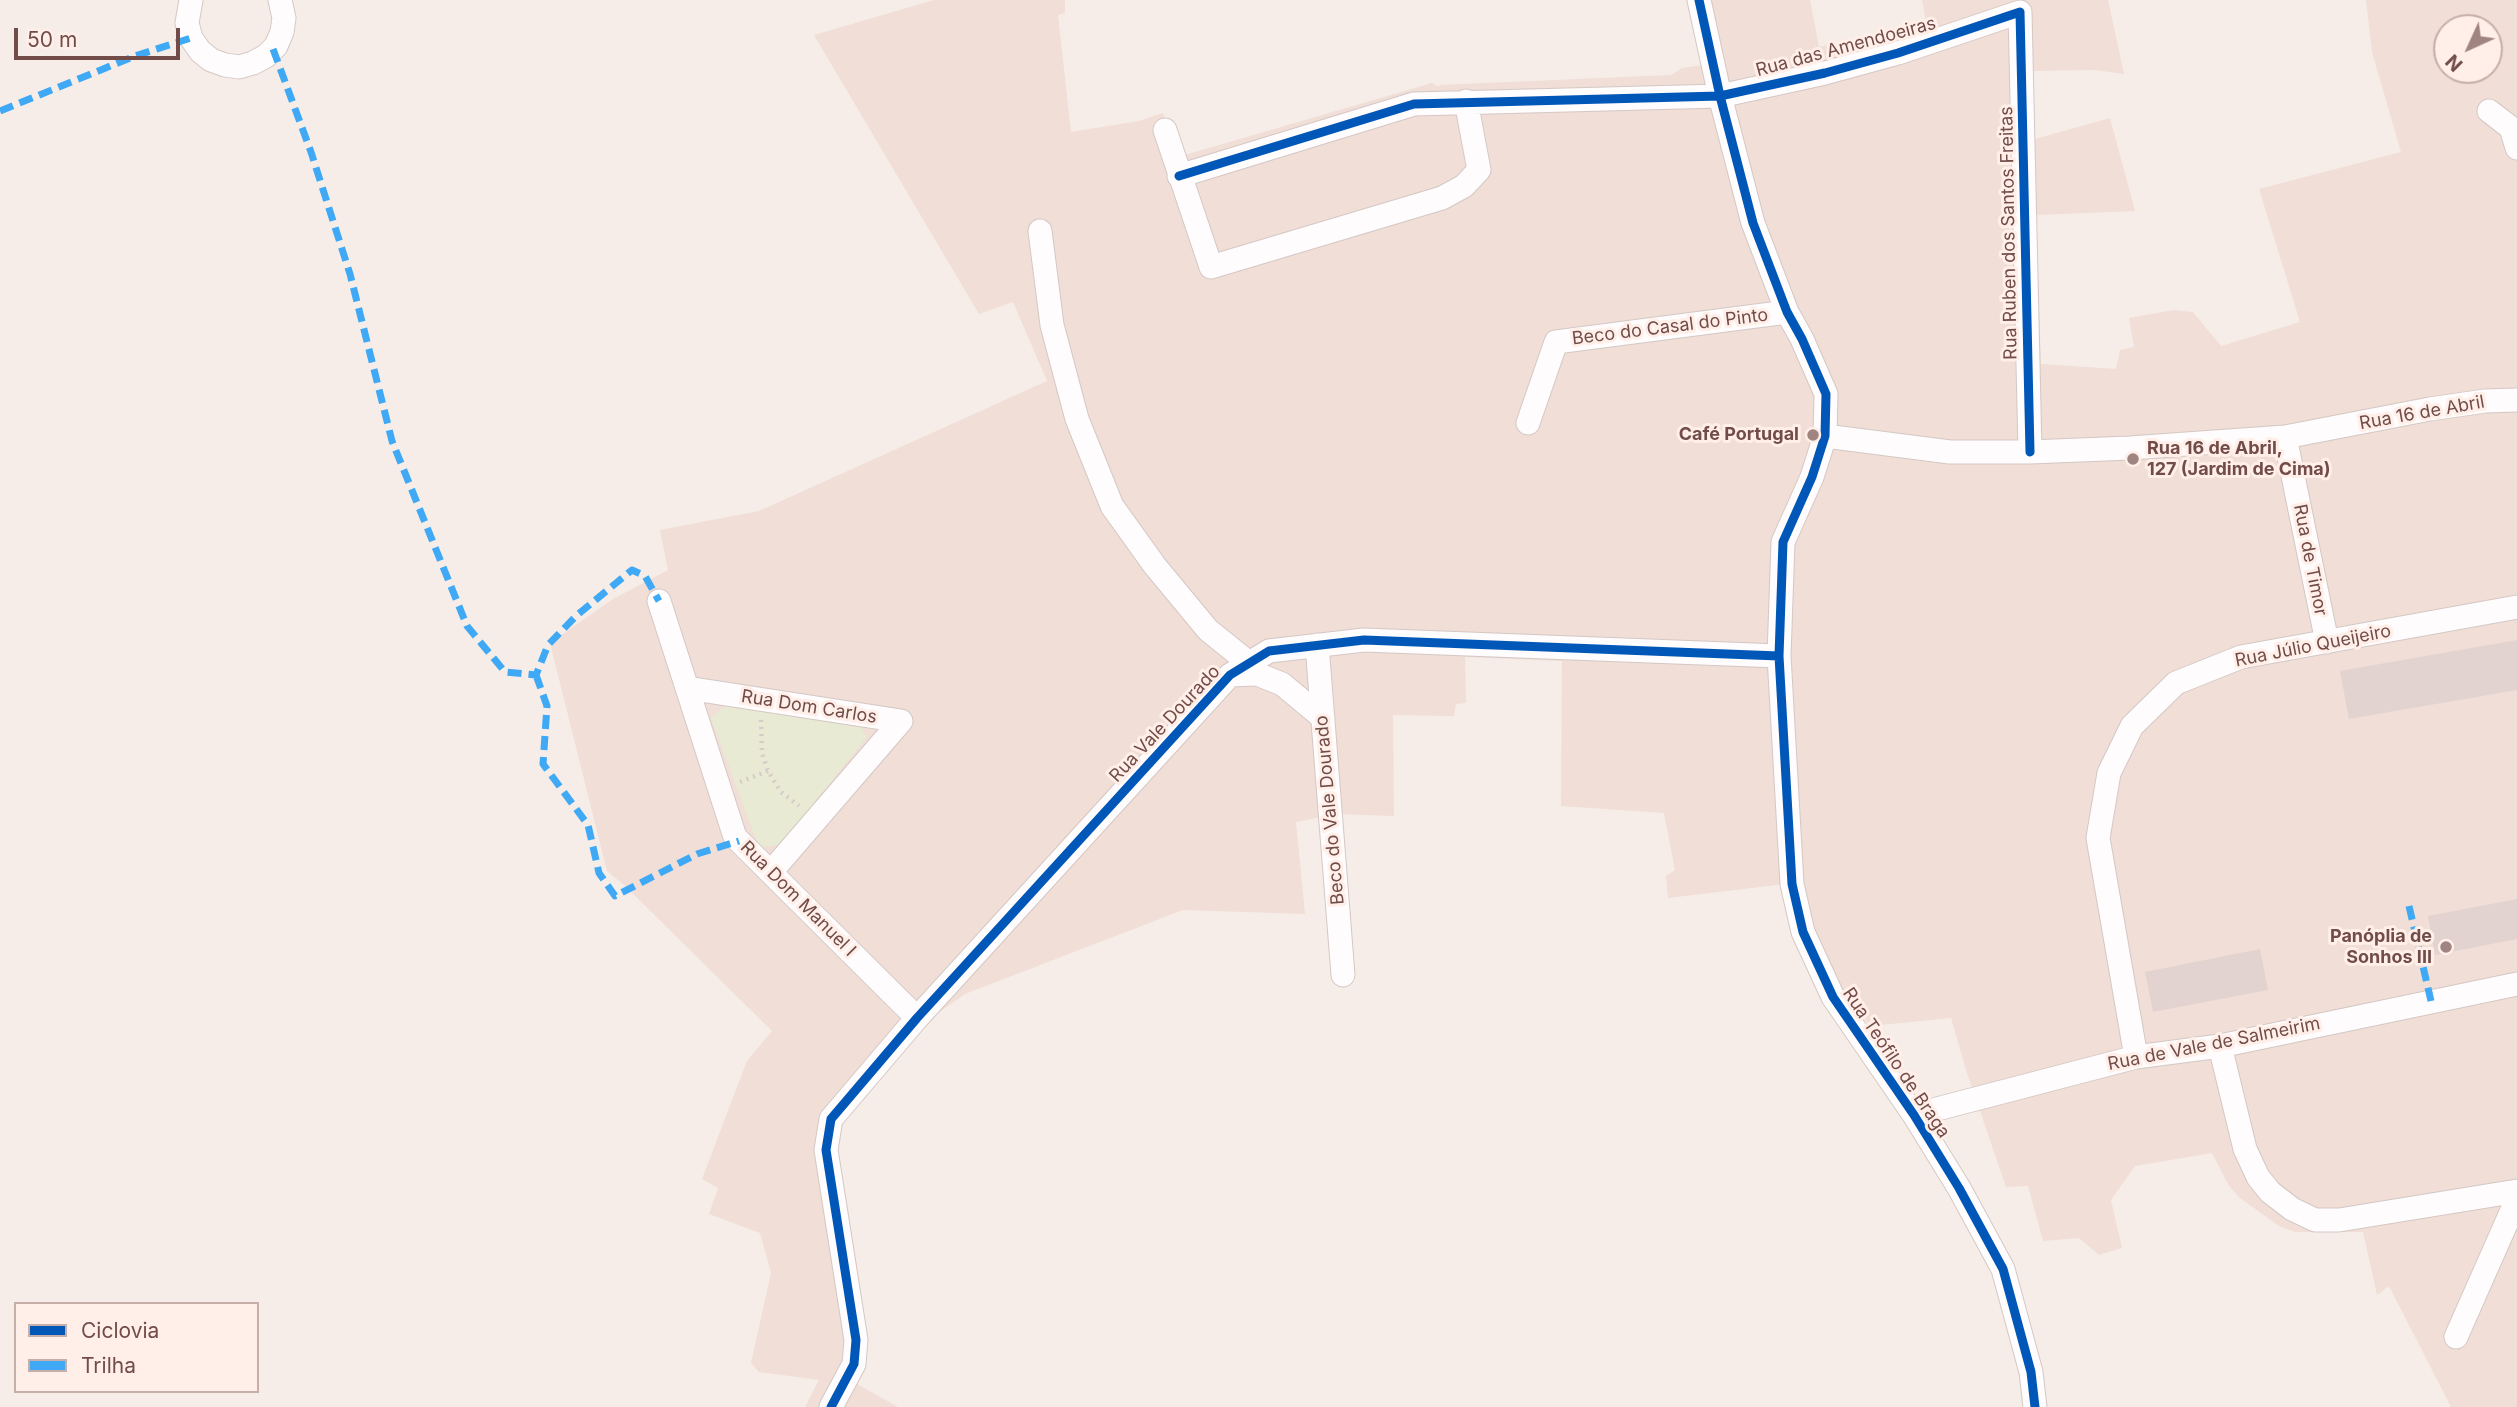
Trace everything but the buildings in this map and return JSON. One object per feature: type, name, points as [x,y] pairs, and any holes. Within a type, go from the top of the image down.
[{"type":"street","points":[[188,2],[187,23],[191,38],[200,51],[211,60],[239,67],[266,56],[276,46],[284,18],[280,0]]},
{"type":"street","name":"Rua Teófilo de Braga","points":[[1699,0],[1720,96],[1753,223],[1787,312],[1826,394],[1825,436],[1812,477],[1783,542],[1779,656],[1792,884],[1803,932],[1832,997],[1914,1115],[1959,1188],[2003,1269],[2031,1372],[2035,1407]]},
{"type":"street","name":"Rua das Amendoeiras","points":[[1179,176],[1414,104],[1720,96],[1825,73],[1898,53],[2020,12]]},
{"type":"street","name":"Rua Ruben dos Santos Freitas","points":[[2020,12],[2030,452]]},
{"type":"street","points":[[1165,130],[1211,267],[1442,198],[1464,186],[1479,170],[1466,101]]},
{"type":"street","points":[[2489,111],[2511,128],[2517,148]]},
{"type":"street","points":[[1040,231],[1052,325],[1077,419],[1112,506],[1154,566],[1239,669],[1282,684],[1322,718]]},
{"type":"street","name":"Beco do Casal do Pinto","points":[[1528,423],[1556,342],[1787,312]]},
{"type":"street","name":"Rua 16 de Abril","points":[[1825,436],[1950,452],[2030,452],[2285,438],[2430,410],[2485,401],[2517,400]]},
{"type":"street","name":"Rua de Timor","points":[[2285,438],[2327,642]]},
{"type":"street","name":"Rua Dom Manuel I","points":[[659,601],[735,837],[917,1018]]},
{"type":"street","name":"Rua Júlio Queijeiro","points":[[2136,1057],[2098,838],[2109,773],[2132,726],[2176,683],[2241,657],[2517,607]]},
{"type":"street","name":"Rua Vale Dourado","points":[[831,1407],[854,1364],[856,1340],[827,1150],[831,1119],[917,1018],[1239,669],[1269,651],[1364,640],[1779,656]]},
{"type":"street","name":"Beco do Vale Dourado","points":[[1317,645],[1343,975]]},
{"type":"street","name":"Rua Dom Carlos","points":[[687,688],[901,721],[771,872]]},
{"type":"street","name":"Rua de Vale de Salmeirim","points":[[1914,1115],[2136,1057],[2220,1046],[2517,984]]},
{"type":"street","points":[[2220,1046],[2245,1149],[2258,1177],[2270,1192],[2292,1209],[2315,1220],[2339,1220],[2517,1191]]},
{"type":"street","points":[[2456,1337],[2517,1199]]},
{"type":"path","points":[[761,709],[762,753],[768,771],[780,792],[808,811]]},
{"type":"path","points":[[736,784],[768,771]]},
{"type":"shaded area","points":[[934,0],[1065,0],[1065,13],[1058,15],[1071,132],[1139,121],[1163,113],[1178,157],[1432,83],[1439,87],[1671,75],[1682,68],[1716,63],[1701,0],[1810,0],[1819,47],[1926,22],[1922,0],[2108,0],[2124,74],[2094,70],[2031,71],[2028,141],[2110,118],[2135,211],[2036,215],[2041,364],[2116,369],[2120,350],[2134,347],[2129,318],[2173,310],[2193,312],[2221,346],[2300,322],[2259,189],[2401,152],[2372,52],[2366,0],[2517,0],[2517,1407],[2451,1407],[2389,1286],[2377,1295],[2363,1232],[2295,1232],[2279,1226],[2240,1198],[2229,1186],[2212,1153],[2135,1166],[2111,1200],[2122,1248],[2099,1255],[2079,1238],[2043,1241],[2028,1186],[2006,1187],[1951,1018],[1870,1026],[1844,992],[1828,964],[1807,915],[1802,882],[1668,898],[1666,876],[1675,870],[1664,813],[1561,806],[1562,661],[1465,657],[1466,703],[1456,704],[1454,716],[1393,715],[1394,816],[1337,814],[1296,822],[1305,914],[1183,910],[965,994],[906,1036],[828,1126],[850,1380],[898,1407],[805,1407],[819,1380],[759,1372],[751,1363],[771,1273],[760,1233],[709,1214],[718,1188],[702,1179],[747,1061],[772,1031],[607,871],[550,643],[613,599],[668,570],[660,530],[759,511],[1047,381],[1013,302],[979,314],[814,35]]},
{"type":"green space","points":[[732,703],[862,728],[867,737],[780,845],[761,847],[755,837],[711,718]]},
{"type":"marked path","points":[[0,111],[135,56],[191,38]]},
{"type":"marked path","points":[[273,49],[311,152],[350,274],[392,441],[467,626],[505,672],[536,675],[548,645],[576,616],[632,570],[645,576],[659,601]]},
{"type":"marked path","points":[[536,675],[547,706],[543,764],[588,825],[599,873],[615,896],[697,854],[739,841]]},
{"type":"marked path","points":[[2409,906],[2431,1001]]},
{"type":"cycle path","points":[[1699,0],[1720,96],[1753,223],[1787,312],[1826,394],[1825,436],[1812,477],[1783,542],[1779,656],[1792,884],[1803,932],[1833,997],[1914,1115],[1959,1188],[2003,1269],[2031,1372],[2035,1407]]},
{"type":"cycle path","points":[[1179,176],[1414,104],[1720,96],[1825,73],[1898,53],[2020,12],[2030,452]]},
{"type":"cycle path","points":[[831,1407],[854,1364],[856,1340],[826,1150],[831,1119],[917,1018],[1230,675],[1269,651],[1364,640],[1779,656]]},
{"type":"place","name":"Café Portugal","points":[[1813,435]]},
{"type":"place","name":"Rua 16 de Abril, 127 (Jardim de Cima)","points":[[2133,459]]},
{"type":"place","name":"Panóplia de Sonhos III","points":[[2446,947]]}]
